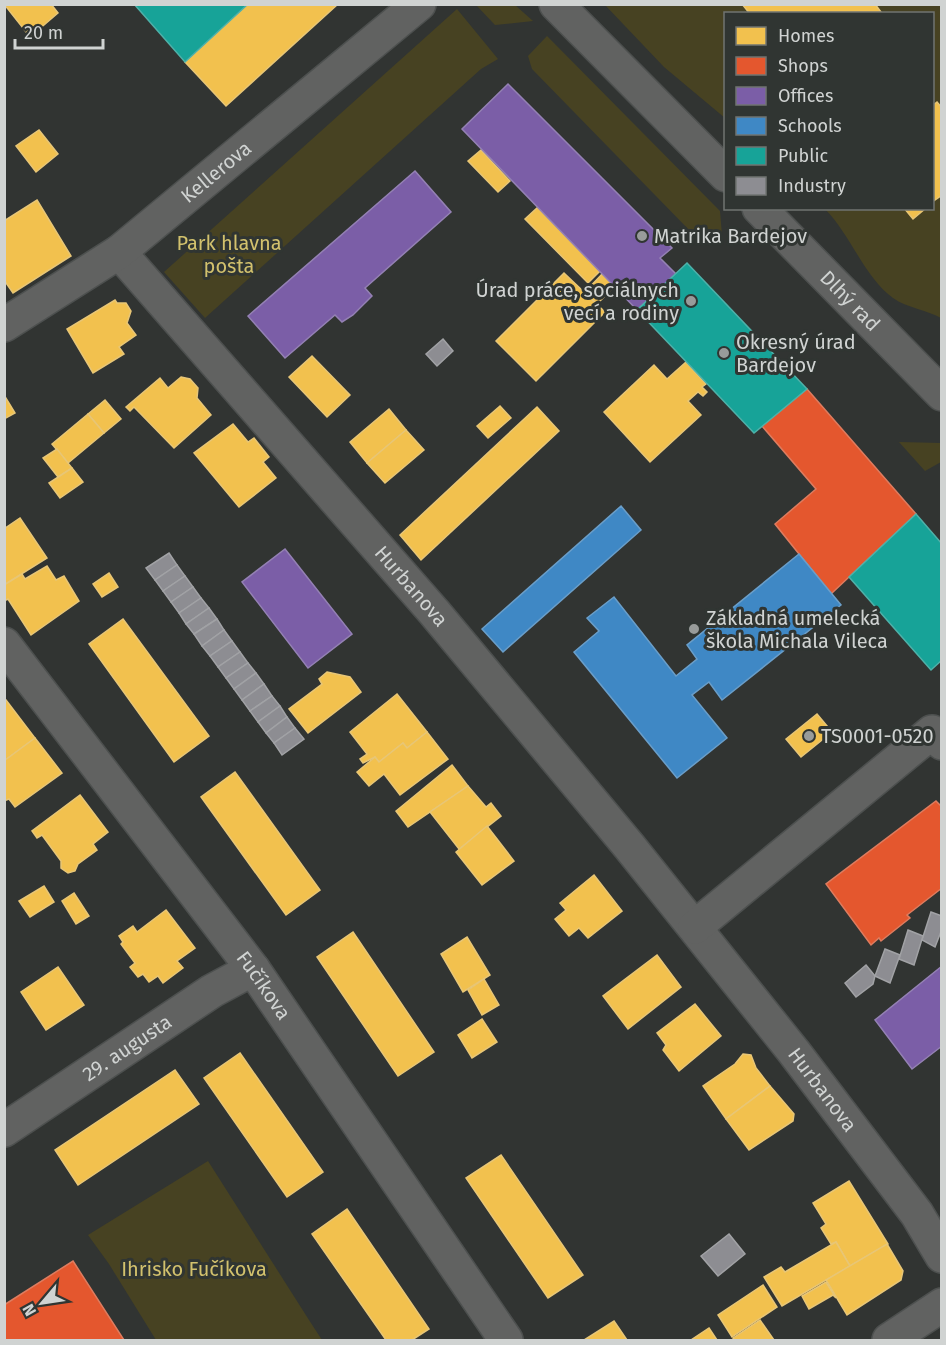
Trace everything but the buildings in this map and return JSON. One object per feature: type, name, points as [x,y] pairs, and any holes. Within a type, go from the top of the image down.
[{"type":"street","name":"Kellerova","points":[[4,325],[119,252],[419,4]]},
{"type":"street","points":[[556,4],[724,173]]},
{"type":"street","name":"Dlhý rad","points":[[761,210],[942,394]]},
{"type":"street","name":"Hurbanova","points":[[119,252],[434,612],[695,927],[917,1214],[942,1256]]},
{"type":"street","name":"Fučíkova","points":[[4,644],[253,969],[506,1341]]},
{"type":"street","points":[[695,927],[937,737]]},
{"type":"street","name":"29. augusta","points":[[4,1130],[212,991],[253,969]]},
{"type":"street","points":[[890,1341],[942,1305]]},
{"type":"green space","points":[[476,5],[515,5],[533,21],[495,25]]},
{"type":"green space","points":[[605,5],[941,5],[941,318],[893,298],[883,289],[826,210],[934,210],[934,12],[724,12],[724,117],[664,67]]},
{"type":"green space","name":"Park hlavna pošta","points":[[457,9],[498,59],[481,69],[205,318],[164,272]]},
{"type":"green space","points":[[547,36],[720,211],[722,235],[694,235],[532,69],[528,56]]},
{"type":"green space","points":[[899,442],[941,443],[941,462],[925,471]]},
{"type":"green space","name":"Ihrisko Fučíkova","points":[[208,1161],[322,1340],[156,1340],[109,1264],[88,1235]]},
{"type":"place","name":"Matrika Bardejov","points":[[642,236]]},
{"type":"place","name":"Úrad práce, sociálnych vecí a rodiny","points":[[691,301]]},
{"type":"place","name":"Okresný úrad Bardejov","points":[[724,353]]},
{"type":"place","name":"Základná umelecká škola Michala Vileca","points":[[694,629]]},
{"type":"place","name":"TS0001-0520","points":[[809,736]]}]
